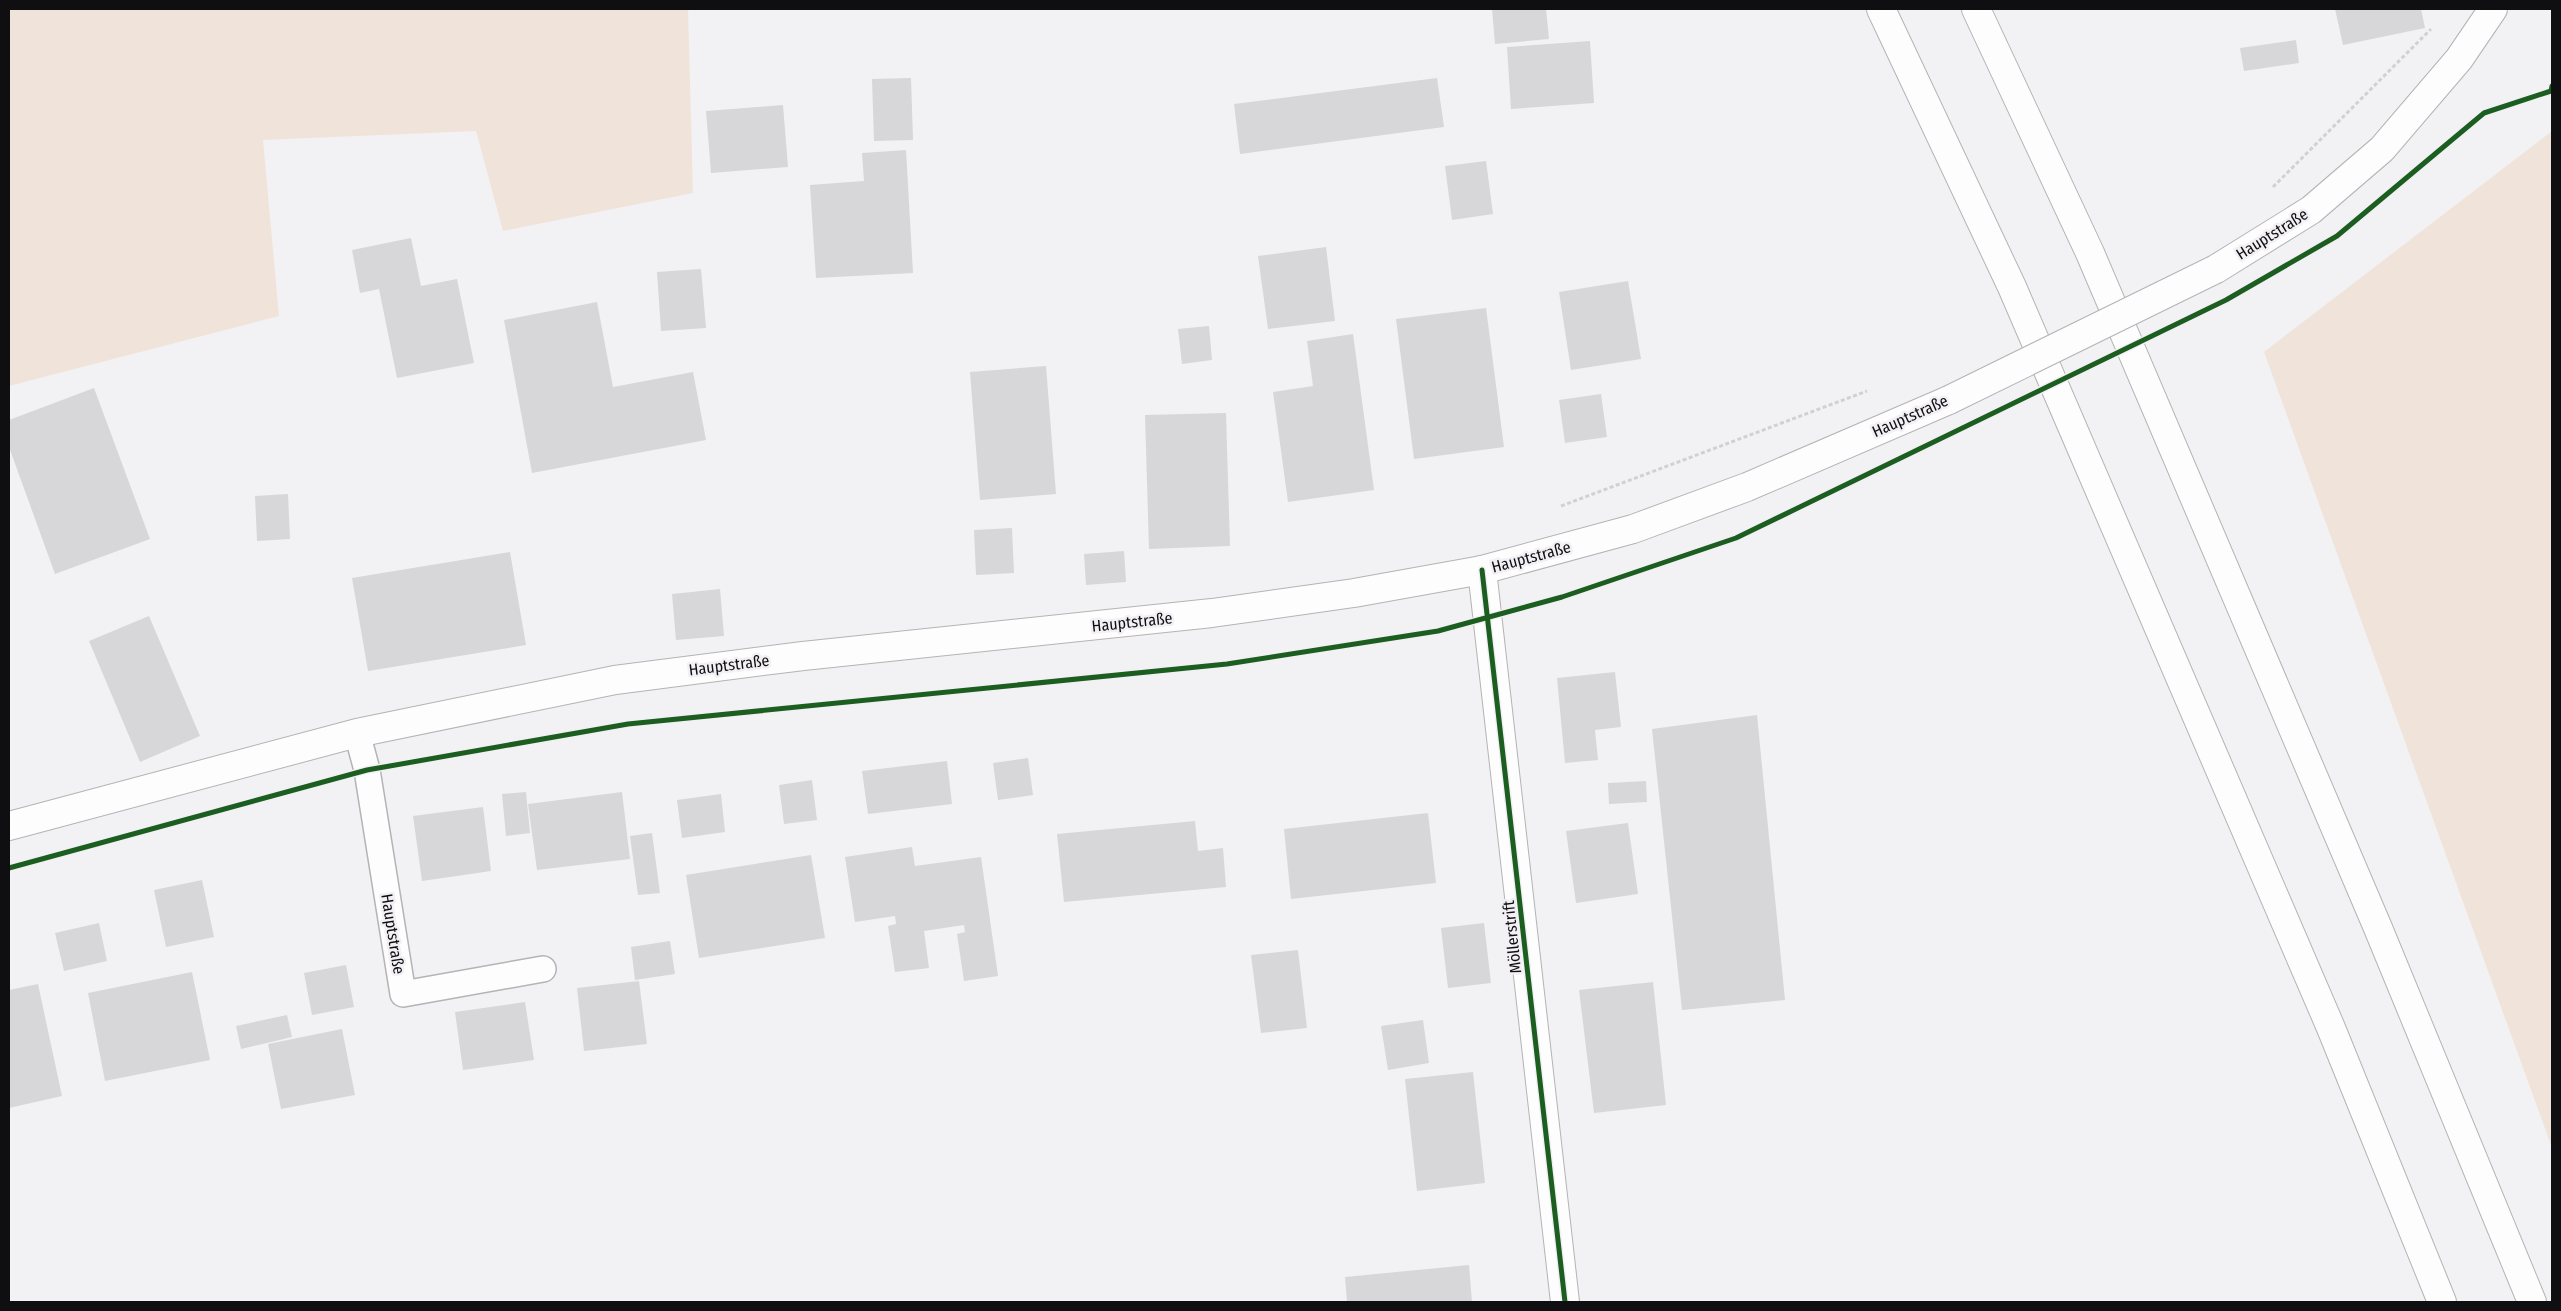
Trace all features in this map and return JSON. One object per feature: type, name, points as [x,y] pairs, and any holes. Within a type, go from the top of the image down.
[{"type":"main road","points":[[1881,9],[2012,287],[2327,1019],[2442,1302]]},
{"type":"main road","points":[[1976,9],[2098,271],[2378,928],[2532,1302]]},
{"type":"main road","name":"Hauptstraße","points":[[9,826],[357,733],[615,680],[804,656],[1212,613],[1354,593],[1482,570],[1624,532],[1747,487],[1949,400],[2216,269],[2312,210],[2382,149],[2459,59],[2493,9]]},
{"type":"main road","name":"Möllerstrift","points":[[1482,570],[1564,1302]]},
{"type":"lane","name":"Hauptstraße","points":[[357,733],[367,770],[403,994],[543,968]]},
{"type":"path","points":[[2270,190],[2437,22]]},
{"type":"path","points":[[2552,86],[2552,91]]},
{"type":"path","points":[[1557,508],[1871,390]]},
{"type":"shaded area","points":[[9,9],[688,9],[693,193],[503,231],[476,131],[263,140],[279,316],[9,386]]},
{"type":"shaded area","points":[[2552,131],[2552,1148],[2264,352]]},
{"type":"building","points":[[1492,9],[1546,9],[1549,39],[1495,44]]},
{"type":"building","points":[[2335,9],[2421,9],[2425,28],[2343,45]]},
{"type":"building","points":[[2296,40],[2299,63],[2244,71],[2240,48]]},
{"type":"building","points":[[1590,41],[1594,103],[1511,109],[1507,47]]},
{"type":"building","points":[[911,78],[913,140],[874,141],[872,79]]},
{"type":"building","points":[[1437,78],[1444,127],[1240,154],[1234,104]]},
{"type":"building","points":[[783,105],[788,167],[711,173],[706,111]]},
{"type":"building","points":[[906,150],[913,273],[816,278],[810,185],[864,181],[862,153]]},
{"type":"building","points":[[1486,161],[1493,214],[1452,220],[1445,166]]},
{"type":"building","points":[[411,238],[421,286],[457,279],[474,363],[397,378],[379,289],[360,293],[352,250]]},
{"type":"building","points":[[1326,247],[1335,321],[1268,329],[1258,256]]},
{"type":"building","points":[[701,269],[706,328],[661,331],[657,272]]},
{"type":"building","points":[[1628,281],[1641,359],[1571,370],[1559,292]]},
{"type":"building","points":[[597,302],[613,387],[693,372],[706,440],[532,473],[504,320]]},
{"type":"building","points":[[1486,308],[1504,447],[1414,459],[1396,319]]},
{"type":"building","points":[[1209,326],[1212,360],[1182,364],[1178,329]]},
{"type":"building","points":[[1353,334],[1374,490],[1288,502],[1273,392],[1313,386],[1307,341]]},
{"type":"building","points":[[1046,366],[1056,494],[980,500],[970,372]]},
{"type":"building","points":[[94,388],[150,539],[55,574],[9,447],[9,420]]},
{"type":"building","points":[[1601,394],[1607,437],[1565,443],[1559,400]]},
{"type":"building","points":[[1226,413],[1230,546],[1149,549],[1145,415]]},
{"type":"building","points":[[288,494],[290,539],[257,541],[255,496]]},
{"type":"building","points":[[1012,528],[1014,573],[976,575],[974,530]]},
{"type":"building","points":[[1124,551],[1126,582],[1086,585],[1084,554]]},
{"type":"building","points":[[510,552],[526,645],[368,671],[352,578]]},
{"type":"building","points":[[720,589],[724,636],[676,640],[672,594]]},
{"type":"building","points":[[149,616],[200,736],[140,762],[89,641]]},
{"type":"building","points":[[1615,672],[1621,727],[1595,730],[1598,760],[1565,763],[1557,678]]},
{"type":"building","points":[[1757,715],[1785,1000],[1682,1010],[1652,729]]},
{"type":"building","points":[[1028,758],[1033,795],[998,800],[993,763]]},
{"type":"building","points":[[947,761],[952,804],[868,814],[862,771]]},
{"type":"building","points":[[812,780],[817,820],[784,824],[779,785]]},
{"type":"building","points":[[1646,781],[1647,802],[1609,804],[1608,783]]},
{"type":"building","points":[[526,792],[530,833],[506,836],[502,794]]},
{"type":"building","points":[[622,792],[630,859],[537,870],[528,804]]},
{"type":"building","points":[[721,794],[725,832],[682,838],[677,800]]},
{"type":"building","points":[[483,807],[491,871],[422,881],[413,816]]},
{"type":"building","points":[[1428,813],[1436,883],[1291,899],[1284,829]]},
{"type":"building","points":[[1195,821],[1198,851],[1223,848],[1226,887],[1064,902],[1057,834]]},
{"type":"building","points":[[1628,823],[1638,894],[1576,903],[1566,831]]},
{"type":"building","points":[[652,833],[660,893],[638,895],[630,836]]},
{"type":"building","points":[[912,847],[915,866],[981,857],[998,976],[964,981],[957,934],[965,932],[964,925],[924,931],[929,968],[895,972],[888,926],[896,924],[895,916],[855,922],[845,857]]},
{"type":"building","points":[[811,855],[825,938],[699,958],[686,875]]},
{"type":"building","points":[[202,880],[214,937],[166,947],[154,890]]},
{"type":"building","points":[[99,923],[107,961],[64,971],[55,933]]},
{"type":"building","points":[[1484,923],[1491,983],[1448,988],[1441,928]]},
{"type":"building","points":[[670,941],[675,974],[635,980],[631,947]]},
{"type":"building","points":[[1298,950],[1307,1028],[1261,1033],[1251,955]]},
{"type":"building","points":[[346,965],[354,1007],[312,1015],[304,973]]},
{"type":"building","points":[[192,972],[210,1060],[105,1081],[88,993]]},
{"type":"building","points":[[639,981],[647,1044],[584,1051],[577,988]]},
{"type":"building","points":[[1653,982],[1666,1105],[1594,1113],[1579,990]]},
{"type":"building","points":[[38,984],[62,1096],[9,1108],[9,990]]},
{"type":"building","points":[[525,1002],[534,1060],[463,1070],[455,1012]]},
{"type":"building","points":[[287,1015],[292,1037],[241,1049],[236,1026]]},
{"type":"building","points":[[1423,1020],[1429,1063],[1388,1070],[1381,1026]]},
{"type":"building","points":[[342,1029],[355,1095],[281,1109],[268,1044]]},
{"type":"building","points":[[1473,1072],[1485,1183],[1417,1191],[1405,1079]]},
{"type":"building","points":[[1469,1265],[1472,1302],[1347,1302],[1345,1277]]},
{"type":"cycle path","points":[[9,868],[367,770],[628,724],[1227,664],[1438,631],[1562,597],[1736,538],[2226,300],[2337,236],[2484,113],[2551,91],[2552,86]]},
{"type":"cycle path","points":[[1482,570],[1565,1302]]}]
